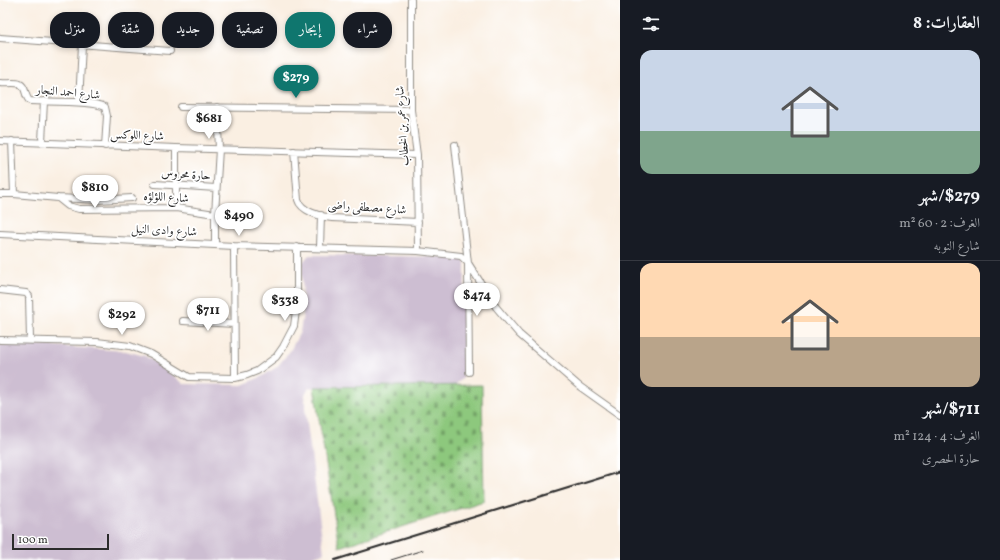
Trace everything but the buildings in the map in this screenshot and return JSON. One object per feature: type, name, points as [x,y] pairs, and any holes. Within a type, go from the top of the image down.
[{"type":"street","name":"شارع عمر بن الخطاب","points":[[411,0],[411,110],[417,155],[418,251]]},
{"type":"street","points":[[0,38],[50,42]]},
{"type":"street","points":[[100,46],[170,51]]},
{"type":"street","points":[[79,102],[82,48]]},
{"type":"street","name":"شارع احمد النجار","points":[[0,83],[21,84],[24,87],[28,100],[79,102],[101,105],[105,107],[107,116],[105,146]]},
{"type":"street","points":[[42,142],[44,101]]},
{"type":"street","points":[[181,107],[411,110]]},
{"type":"street","points":[[215,245],[216,188],[219,149],[217,107]]},
{"type":"street","name":"شارع اللوكس","points":[[0,141],[105,146],[417,155]]},
{"type":"street","points":[[12,141],[14,194]]},
{"type":"street","points":[[455,144],[468,263],[469,372]]},
{"type":"street","points":[[176,148],[176,208]]},
{"type":"street","name":"شارع مصطفى راضى","points":[[294,151],[299,202],[304,208],[332,218],[418,222]]},
{"type":"street","name":"حارة محروس","points":[[155,184],[216,188]]},
{"type":"street","name":"شارع اللؤلؤه","points":[[0,194],[58,198],[68,206],[79,209],[176,208],[215,214]]},
{"type":"street","points":[[58,198],[98,200],[132,198]]},
{"type":"street","points":[[320,248],[321,215]]},
{"type":"street","name":"شارع وادى النيل","points":[[0,234],[234,246],[418,251],[461,256],[468,263]]},
{"type":"street","points":[[234,246],[235,378]]},
{"type":"street","points":[[0,340],[97,342],[130,346],[151,354],[189,377],[235,378],[257,370],[267,364],[283,348],[289,337],[296,315],[297,247]]},
{"type":"street","points":[[468,263],[496,307],[519,334],[579,386],[620,415]]},
{"type":"street","points":[[0,290],[26,293],[29,296],[30,340]]},
{"type":"street","points":[[183,321],[234,324]]},
{"type":"shaded area","points":[[309,255],[461,257],[465,263],[463,378],[454,386],[314,387],[309,388],[305,394],[305,408],[324,553],[301,560],[0,560],[0,345],[26,344],[126,351],[145,356],[162,366],[184,384],[242,385],[261,377],[277,367],[290,351],[300,332],[303,314],[302,263]]},
{"type":"green space","points":[[482,385],[484,501],[339,547],[314,387]]},
{"type":"tram line","points":[[391,560],[423,550]]},
{"type":"railway","points":[[335,560],[620,472]]}]
